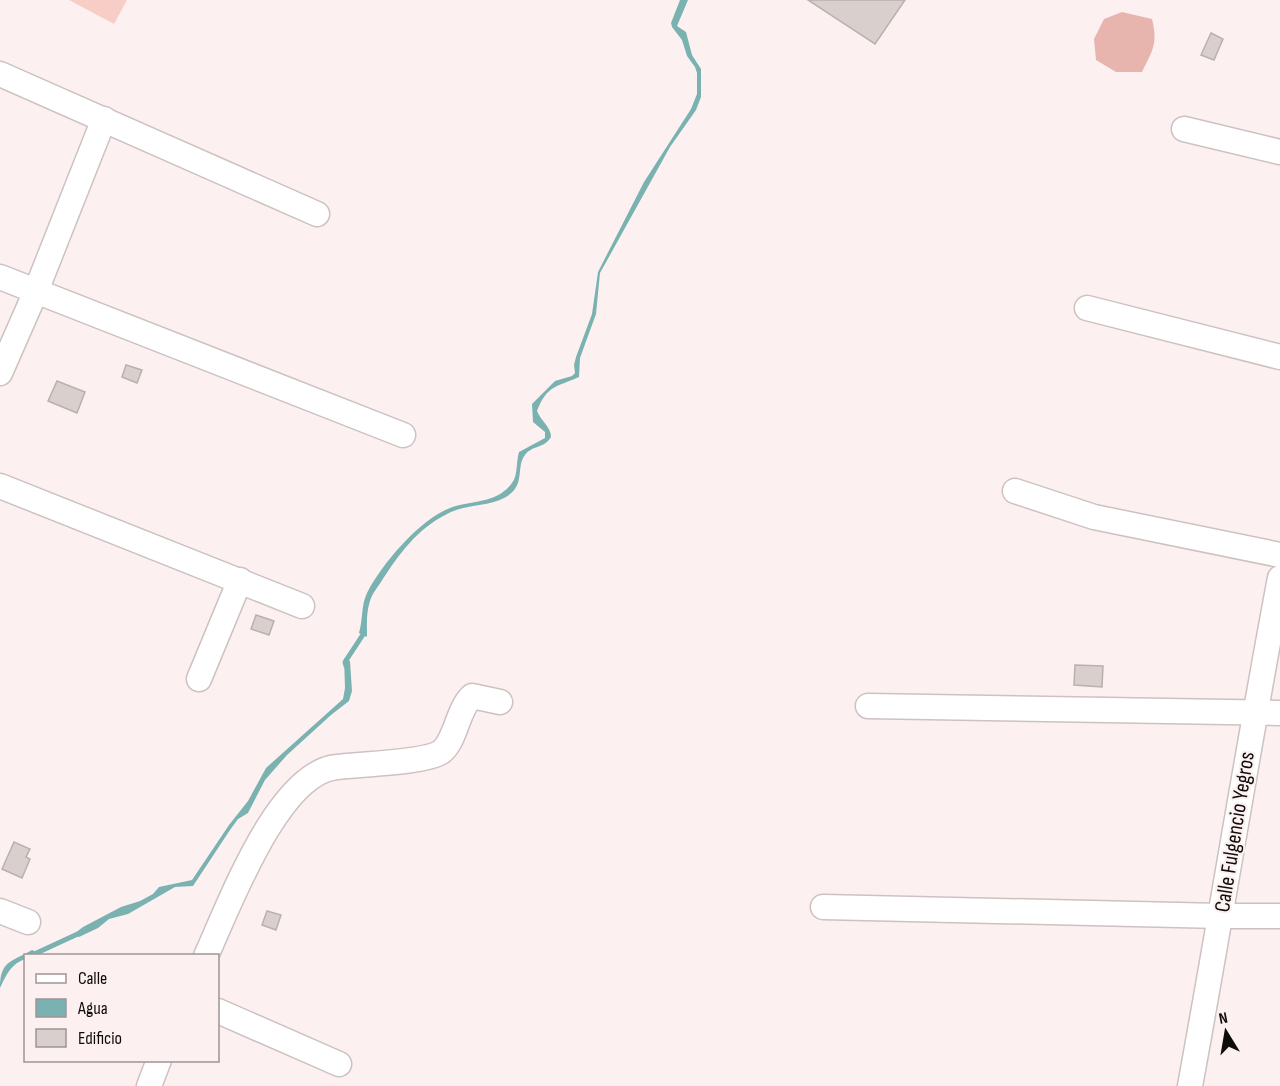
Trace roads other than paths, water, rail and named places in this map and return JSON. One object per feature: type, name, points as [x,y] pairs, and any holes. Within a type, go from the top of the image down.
[{"type":"street","points":[[0,74],[316,214]]},
{"type":"street","points":[[0,373],[36,291],[105,119]]},
{"type":"street","points":[[1184,129],[1280,152]]},
{"type":"street","points":[[0,277],[403,435]]},
{"type":"street","points":[[1087,308],[1280,357]]},
{"type":"street","points":[[0,486],[302,606]]},
{"type":"street","points":[[1015,491],[1094,517],[1280,555]]},
{"type":"street","name":"Calle Fulgencio Yegros","points":[[1190,1086],[1221,916],[1254,712],[1280,578]]},
{"type":"street","points":[[199,679],[240,580]]},
{"type":"street","points":[[207,954],[261,838],[280,808],[302,782],[329,767],[424,758],[442,752],[453,734],[465,703],[472,696],[500,702]]},
{"type":"street","points":[[868,706],[1280,713]]},
{"type":"street","points":[[823,907],[1280,916]]},
{"type":"street","points":[[0,912],[28,922]]},
{"type":"street","points":[[219,1011],[339,1064]]},
{"type":"street","points":[[148,1086],[158,1062]]},
{"type":"water","points":[[680,0],[688,0],[677,26],[686,32],[692,55],[701,69],[701,97],[696,110],[670,147],[600,273],[596,314],[580,358],[579,377],[549,391],[537,411],[551,437],[525,455],[518,483],[511,493],[497,501],[447,514],[427,527],[410,543],[372,596],[367,614],[367,637],[359,633],[365,598],[373,582],[402,544],[438,514],[458,505],[492,498],[506,490],[515,476],[519,452],[545,438],[545,432],[533,422],[532,404],[555,381],[575,373],[576,357],[592,314],[598,272],[644,182],[691,109],[697,94],[695,67],[671,23]]},
{"type":"water","points":[[344,658],[350,661],[352,691],[349,701],[287,755],[265,780],[248,813],[238,819],[193,886],[175,887],[128,914],[109,919],[98,928],[79,937],[74,934],[121,907],[153,894],[159,887],[192,880],[248,801],[266,768],[343,699]]},
{"type":"water","points":[[32,950],[42,954],[24,954]]},
{"type":"water","points":[[24,954],[24,960],[10,971],[0,988],[2,972],[13,960]]},
{"type":"waterway","points":[[346,666],[345,662],[364,630]]},
{"type":"waterway","points":[[34,954],[82,932]]}]
